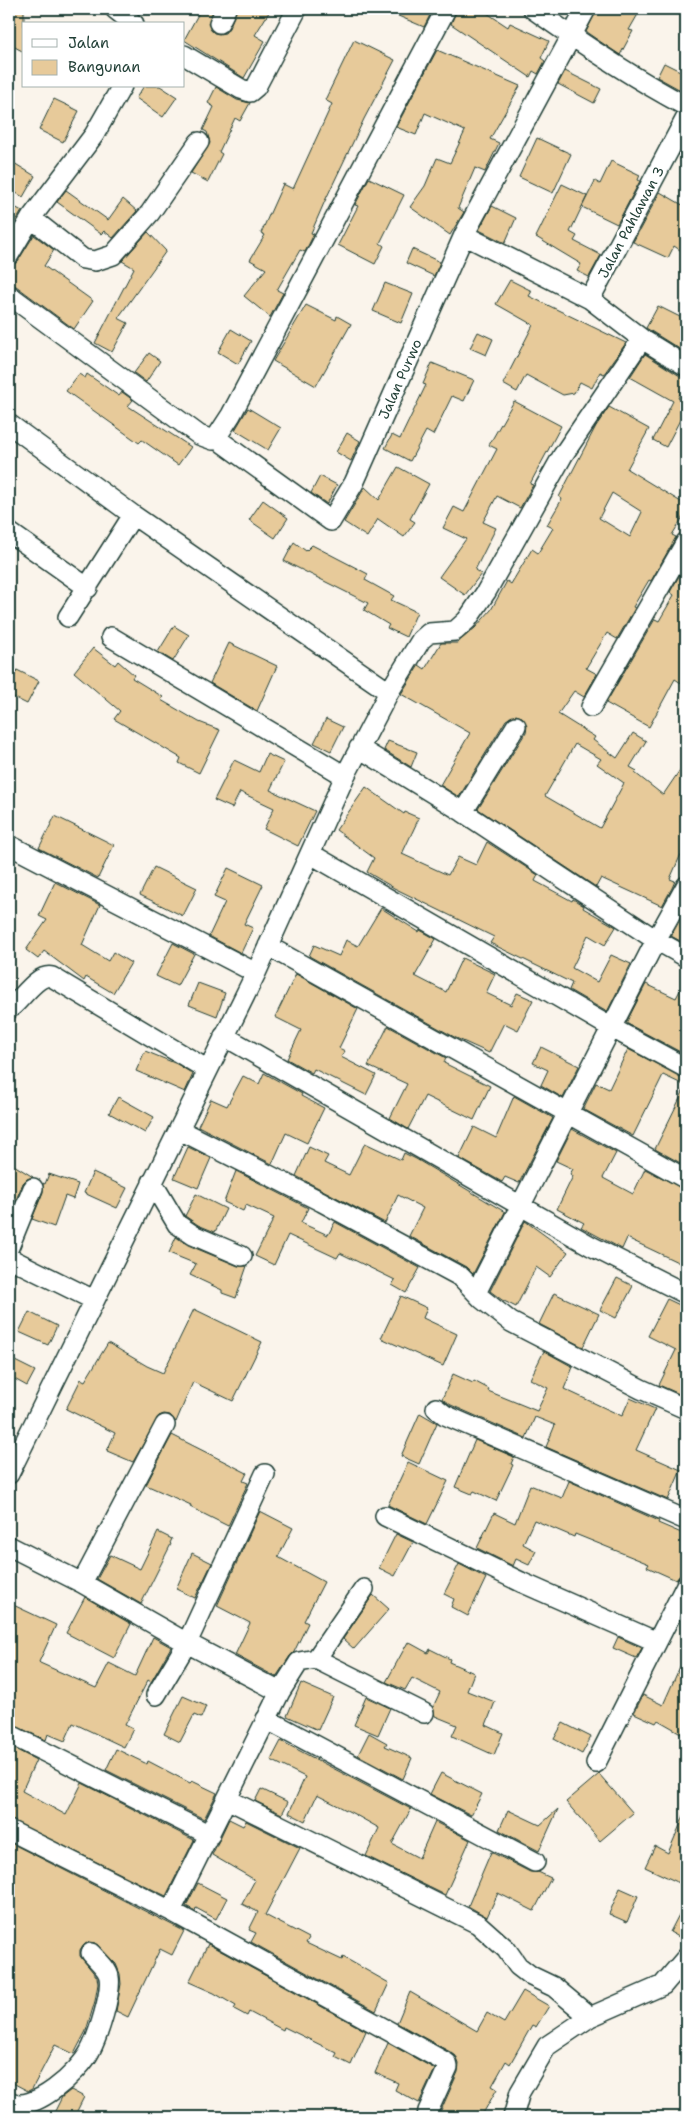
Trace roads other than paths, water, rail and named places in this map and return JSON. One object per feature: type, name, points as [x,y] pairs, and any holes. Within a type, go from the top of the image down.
[{"type":"street","points":[[115,9],[131,22]]},
{"type":"street","points":[[185,57],[241,89],[250,92],[256,87],[297,9]]},
{"type":"street","points":[[9,295],[199,435],[213,440],[231,415],[446,9]]},
{"type":"street","points":[[533,9],[638,79],[686,106]]},
{"type":"street","name":"Jalan Purwo","points":[[216,438],[331,521],[354,483],[464,235],[573,37],[586,9]]},
{"type":"street","points":[[9,255],[31,218],[94,135],[121,88]]},
{"type":"street","name":"Jalan Pahlawan 3","points":[[590,299],[686,118]]},
{"type":"street","points":[[31,218],[83,259],[94,261],[113,255],[150,213],[199,142]]},
{"type":"street","points":[[464,235],[590,299],[642,339],[686,366]]},
{"type":"street","points":[[9,1474],[152,1182],[180,1130],[311,854],[345,776],[389,692],[421,640],[429,633],[454,631],[467,620],[486,592],[564,455],[642,339]]},
{"type":"street","points":[[9,424],[133,515],[389,692]]},
{"type":"street","points":[[68,617],[133,515]]},
{"type":"street","points":[[9,532],[88,588]]},
{"type":"street","points":[[591,707],[686,542]]},
{"type":"street","points":[[111,637],[345,776]]},
{"type":"street","points":[[463,812],[516,726]]},
{"type":"street","points":[[359,748],[463,812],[656,940],[686,957]]},
{"type":"street","points":[[13,847],[256,972]]},
{"type":"street","points":[[311,854],[612,1028],[686,1068]]},
{"type":"street","points":[[477,1291],[656,940],[686,886]]},
{"type":"street","points":[[268,946],[686,1179]]},
{"type":"street","points":[[9,1009],[39,980],[49,976],[208,1070]]},
{"type":"street","points":[[224,1036],[520,1204],[590,1246],[686,1294]]},
{"type":"street","points":[[180,1130],[322,1202],[461,1277],[477,1291],[482,1299],[511,1322],[641,1389],[686,1409]]},
{"type":"street","points":[[152,1182],[177,1224],[193,1235],[242,1256]]},
{"type":"street","points":[[9,1247],[33,1188]]},
{"type":"street","points":[[9,1258],[94,1300]]},
{"type":"street","points":[[436,1408],[445,1415],[686,1520]]},
{"type":"street","points":[[82,1583],[165,1424]]},
{"type":"street","points":[[156,1695],[187,1643],[265,1474]]},
{"type":"street","points":[[385,1516],[523,1583],[657,1642]]},
{"type":"street","points":[[9,1546],[82,1583],[187,1643],[280,1692]]},
{"type":"street","points":[[596,1762],[686,1585]]},
{"type":"street","points":[[316,1659],[364,1589]]},
{"type":"street","points":[[171,1910],[266,1719],[299,1662],[316,1659],[424,1713]]},
{"type":"street","points":[[266,1719],[535,1862]]},
{"type":"street","points":[[9,1734],[210,1834]]},
{"type":"street","points":[[227,1800],[478,1924],[506,1949],[518,1966],[531,1976],[554,1987],[590,2017]]},
{"type":"street","points":[[9,1830],[171,1910],[447,2063],[448,2067],[427,2117]]},
{"type":"street","points":[[9,2101],[13,2104],[32,2103],[68,2079],[90,2051],[109,1996],[109,1975],[91,1953]]},
{"type":"street","points":[[514,2117],[520,2092],[544,2050],[551,2042],[590,2017],[663,1985],[686,1958]]}]
